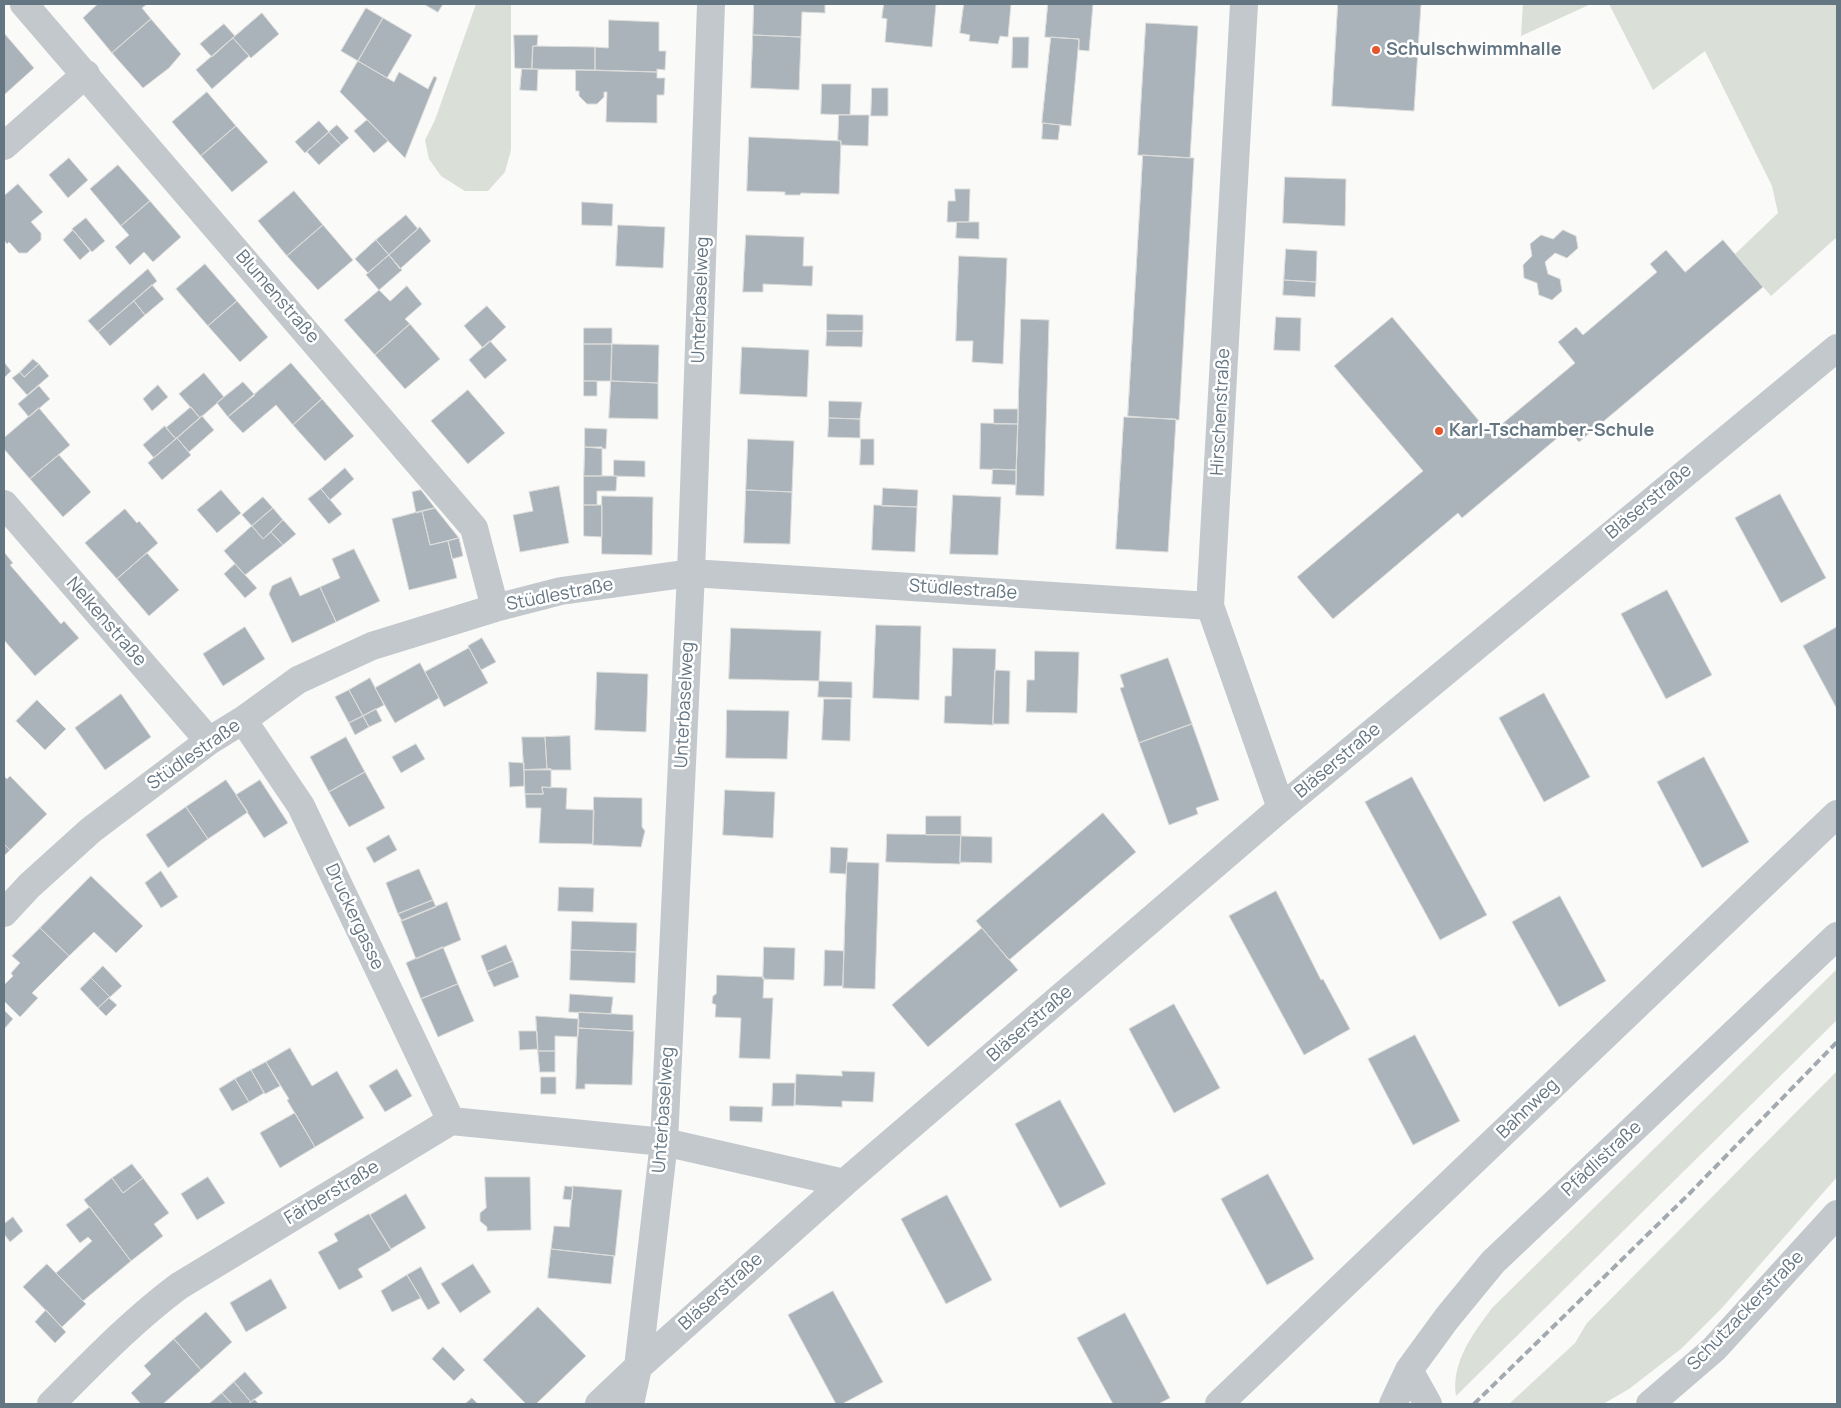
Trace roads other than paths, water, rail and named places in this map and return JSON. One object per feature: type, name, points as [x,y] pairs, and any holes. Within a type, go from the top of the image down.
[{"type":"street","name":"Blumenstraße","points":[[24,4],[474,528],[496,608]]},
{"type":"street","name":"Unterbaselweg","points":[[630,1404],[638,1367],[664,1142],[691,573],[711,4]]},
{"type":"street","name":"Hirschenstraße","points":[[1244,4],[1210,606],[1281,808]]},
{"type":"street","points":[[4,146],[86,74]]},
{"type":"street","name":"Bläserstraße","points":[[600,1404],[638,1367],[844,1182],[1281,808],[1837,348]]},
{"type":"street","name":"Nelkenstraße","points":[[4,504],[209,741]]},
{"type":"street","name":"Stüdlestraße","points":[[4,913],[29,886],[91,830],[209,741],[243,720],[298,680],[364,650],[496,608],[562,591],[691,573],[1210,606]]},
{"type":"street","name":"Druckergasse","points":[[243,720],[301,806],[451,1121]]},
{"type":"street","name":"Bahnweg","points":[[1220,1404],[1837,814]]},
{"type":"street","name":"Pfädlistraße","points":[[1393,1404],[1410,1370],[1447,1318],[1493,1262],[1837,936]]},
{"type":"street","points":[[451,1121],[664,1142],[844,1182]]},
{"type":"street","name":"Färberstraße","points":[[51,1404],[125,1331],[179,1286],[451,1121]]},
{"type":"street","name":"Schutzackerstraße","points":[[1650,1404],[1714,1349],[1837,1214]]},
{"type":"street","points":[[1410,1370],[1428,1404]]},
{"type":"railway","points":[[1474,1404],[1689,1194],[1837,1042]]},
{"type":"place","name":"Schulschwimmhalle","points":[[1376,50]]},
{"type":"place","name":"Karl-Tschamber-Schule","points":[[1439,431]]}]
